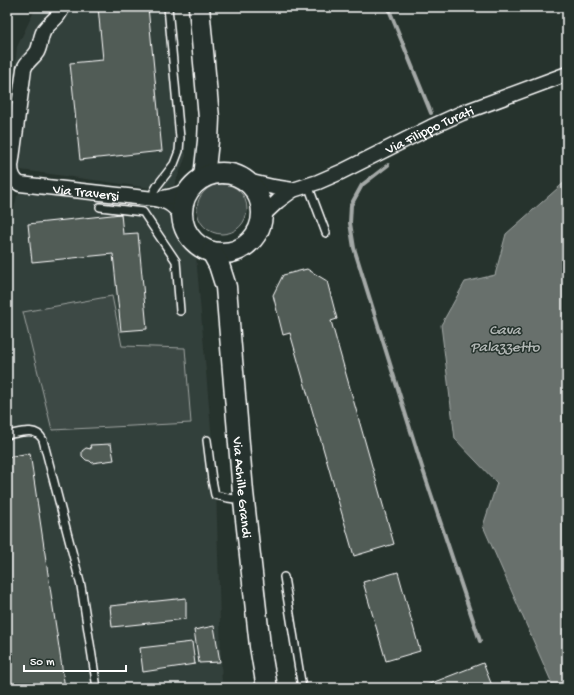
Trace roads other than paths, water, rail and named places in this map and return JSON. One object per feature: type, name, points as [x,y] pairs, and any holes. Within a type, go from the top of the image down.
[{"type":"main road","points":[[199,7],[209,118],[204,177]]},
{"type":"main road","points":[[209,118],[219,153],[238,177],[256,189],[260,197],[262,216],[260,228],[254,238],[245,246],[235,251],[224,253],[212,252],[202,248],[191,239],[184,228],[181,215],[183,201],[187,192],[192,185],[204,177],[216,173],[238,177]]},
{"type":"main road","name":"Via Achille Grandi","points":[[226,287],[230,266],[235,251]]},
{"type":"main road","name":"Via Achille Grandi","points":[[212,252],[219,265],[226,287],[244,500],[260,646],[267,688]]},
{"type":"street","name":"Via Traversi","points":[[62,7],[60,13],[45,29],[37,52],[28,61],[24,69],[11,169],[15,180],[13,184],[154,199]]},
{"type":"street","name":"Via Filippo Turati","points":[[262,216],[278,201],[293,190],[341,172],[462,113],[567,74]]},
{"type":"street","name":"Via Filippo Turati","points":[[238,177],[266,186],[293,190]]},
{"type":"street","points":[[154,199],[187,192]]},
{"type":"street","points":[[154,199],[167,202],[181,215]]},
{"type":"lane","points":[[154,199],[154,191],[174,164],[179,151],[180,138],[168,7]]},
{"type":"lane","points":[[308,185],[326,232]]},
{"type":"lane","points":[[100,207],[143,212],[176,261],[180,311]]},
{"type":"lane","points":[[7,435],[31,431],[41,436],[43,440],[81,586],[97,688]]},
{"type":"lane","points":[[207,440],[215,495],[244,500]]},
{"type":"lane","points":[[284,577],[302,688]]},
{"type":"water","name":"Cava Palazzetto","points":[[567,180],[567,688],[554,688],[483,526],[497,483],[455,439],[441,325],[465,282],[495,275],[506,234]]},
{"type":"waterway","points":[[388,7],[431,113]]},
{"type":"waterway","points":[[388,165],[362,185],[351,205],[350,223],[354,248],[422,467],[480,641]]},
{"type":"waterway","points":[[7,201],[8,197]]}]
